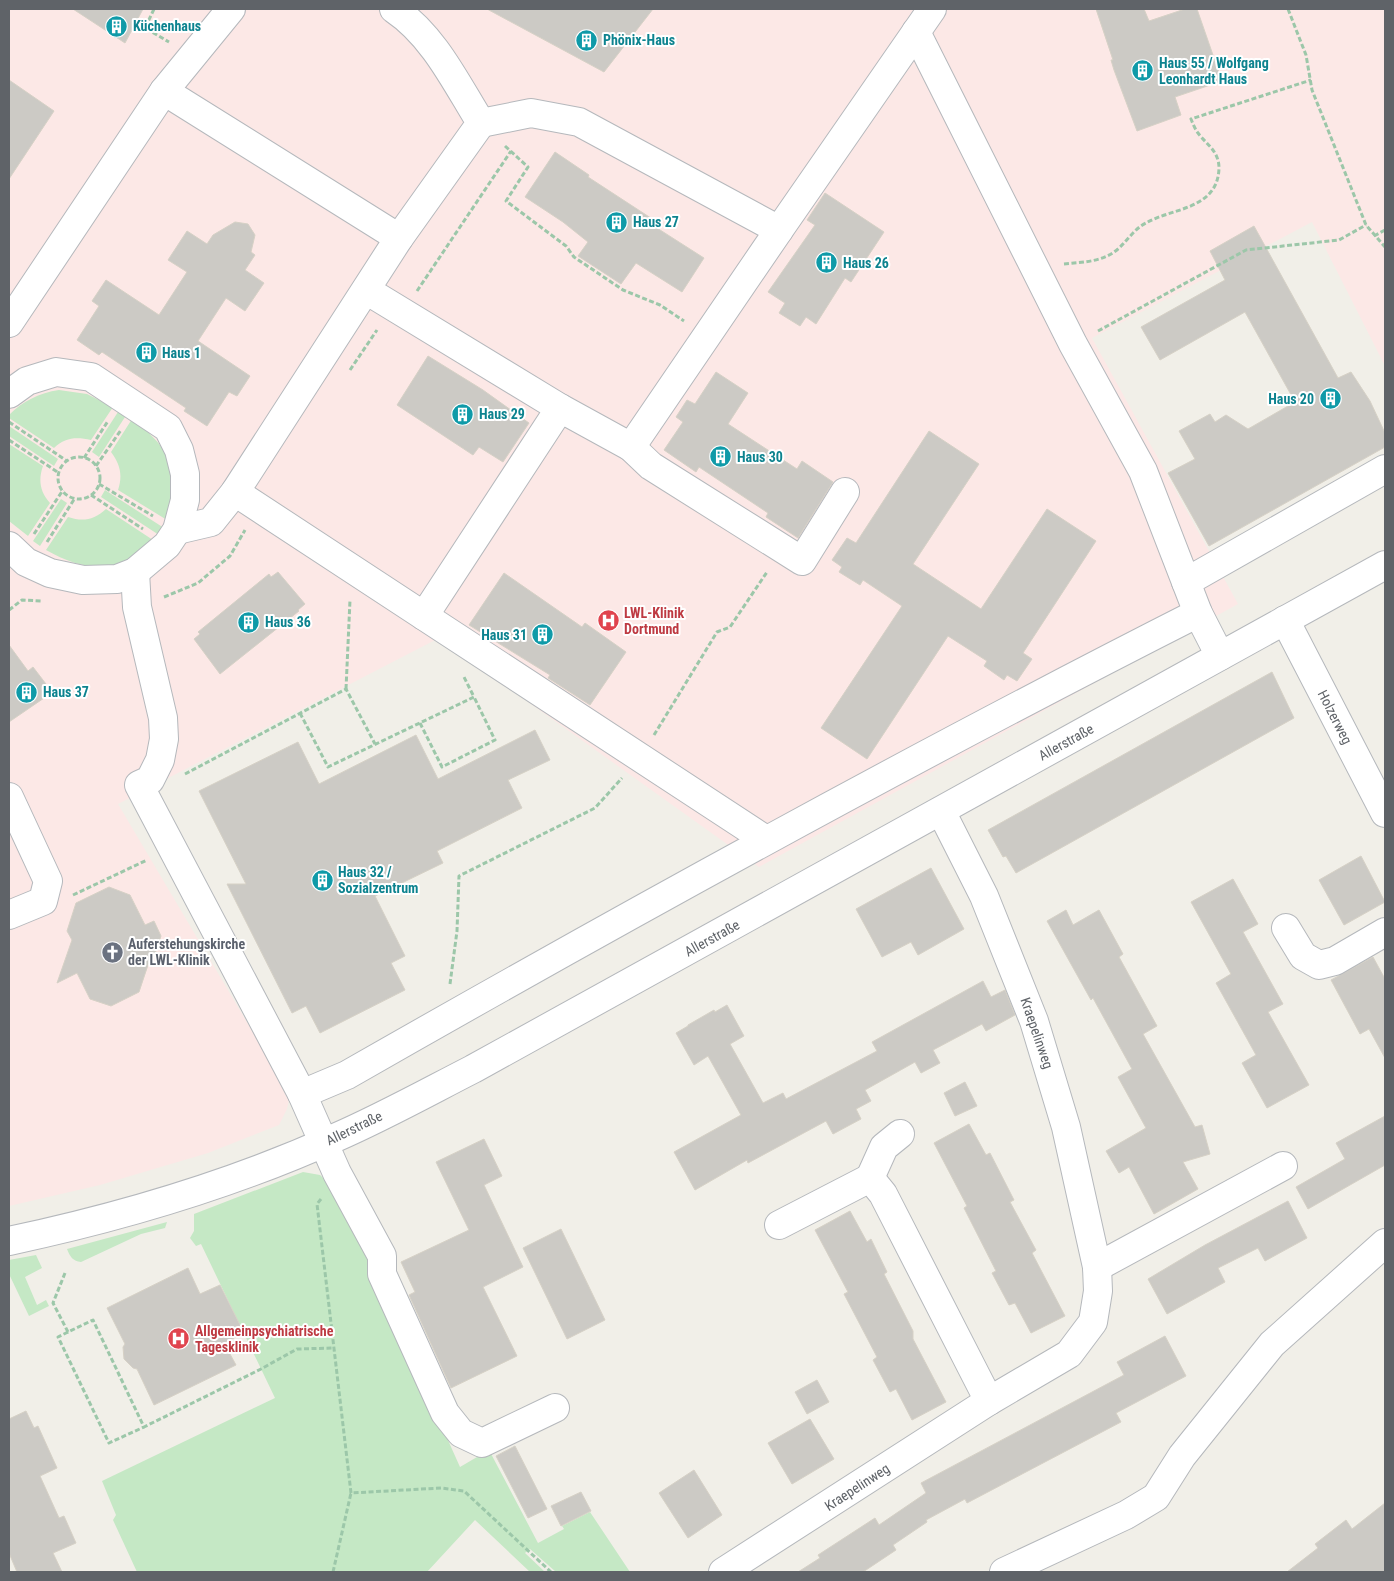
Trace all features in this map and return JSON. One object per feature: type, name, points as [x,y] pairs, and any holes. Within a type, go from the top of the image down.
[{"type":"street","points":[[9,323],[164,91],[231,9]]},
{"type":"street","points":[[394,9],[407,17],[438,53],[481,123]]},
{"type":"street","points":[[631,447],[932,9]]},
{"type":"street","points":[[916,32],[1073,344],[1143,471],[1198,613],[1220,656]]},
{"type":"street","points":[[164,91],[399,238]]},
{"type":"street","points":[[19,561],[50,572],[83,580],[117,579],[135,572],[172,538],[211,522],[235,492],[399,238],[481,123],[532,114],[580,122],[779,230]]},
{"type":"street","points":[[366,290],[560,408],[631,447],[651,466],[802,560],[845,492]]},
{"type":"street","points":[[9,394],[27,381],[56,372],[91,377],[168,428],[179,450],[185,474],[186,500],[172,538]]},
{"type":"street","points":[[424,616],[560,408]]},
{"type":"street","points":[[1186,582],[1385,469]]},
{"type":"street","points":[[235,492],[766,840]]},
{"type":"street","name":"Allerstraße","points":[[9,1241],[66,1229],[176,1199],[322,1144],[473,1069],[1385,565]]},
{"type":"street","points":[[135,572],[137,607],[163,718],[164,739],[160,760],[150,780],[139,785],[302,1094],[322,1144],[382,1256],[382,1274],[446,1413],[461,1433],[482,1443],[555,1408]]},
{"type":"street","points":[[302,1094],[347,1075],[766,840],[1001,713],[1198,613]]},
{"type":"street","name":"Holzerweg","points":[[1285,620],[1385,813]]},
{"type":"street","points":[[9,797],[48,881],[43,901],[9,915]]},
{"type":"street","name":"Kraepelinweg","points":[[723,1572],[989,1401],[1069,1354],[1093,1322],[1098,1292],[1097,1267],[1066,1127],[1034,1021],[984,896],[941,811]]},
{"type":"street","points":[[1286,928],[1303,956],[1320,965],[1335,961],[1385,932]]},
{"type":"street","points":[[779,1225],[870,1178],[884,1147],[900,1134]]},
{"type":"street","points":[[1097,1267],[1283,1166]]},
{"type":"street","points":[[870,1178],[883,1194],[989,1401]]},
{"type":"street","points":[[1004,1572],[1126,1515],[1156,1497],[1182,1456],[1272,1344],[1385,1243]]},
{"type":"path","points":[[154,9],[145,28],[192,56]]},
{"type":"path","points":[[1288,9],[1306,54],[1312,90],[1366,225],[1385,247]]},
{"type":"path","points":[[1038,274],[1062,264],[1102,259],[1118,250],[1132,233],[1146,223],[1192,208],[1205,196],[1216,184],[1219,166],[1214,149],[1197,133],[1191,120],[1311,80]]},
{"type":"path","points":[[393,306],[411,301],[511,151]]},
{"type":"path","points":[[528,167],[506,201],[566,246],[574,257],[623,290],[660,305],[707,336]]},
{"type":"path","points":[[1073,344],[1246,250],[1339,240],[1366,225]]},
{"type":"path","points":[[1374,236],[1385,230]]},
{"type":"path","points":[[84,458],[130,402]]},
{"type":"path","points":[[96,466],[130,402]]},
{"type":"path","points":[[9,422],[67,462]]},
{"type":"path","points":[[9,440],[59,473],[63,490],[75,498]]},
{"type":"path","points":[[59,473],[67,462],[78,457],[84,458],[96,466],[100,478],[99,484],[91,495]]},
{"type":"path","points":[[99,484],[172,538]]},
{"type":"path","points":[[19,561],[63,490]]},
{"type":"path","points":[[19,561],[75,498],[91,495],[172,538]]},
{"type":"path","points":[[446,1019],[457,931],[459,876],[595,808],[640,759],[717,632],[730,627],[782,548]]},
{"type":"path","points":[[358,572],[349,602],[346,689],[375,744]]},
{"type":"path","points":[[420,723],[442,766],[495,740],[462,671]]},
{"type":"path","points":[[144,796],[346,689]]},
{"type":"path","points":[[300,713],[328,766],[474,697]]},
{"type":"path","points":[[43,901],[73,895],[172,848]]},
{"type":"path","points":[[334,1572],[350,1493],[317,1204],[337,1174]]},
{"type":"path","points":[[65,1272],[53,1303],[68,1332]]},
{"type":"path","points":[[144,1427],[93,1320],[58,1337],[109,1443],[144,1427],[261,1369],[297,1349],[334,1348]]},
{"type":"path","points":[[350,1493],[441,1488],[464,1492],[551,1572]]},
{"type":"shaded area","name":"LWL-Klinik Dortmund","points":[[9,9],[1385,9],[1385,366],[1312,222],[1092,338],[1238,604],[759,867],[439,638],[118,804],[290,1095],[287,1109],[279,1125],[208,1153],[100,1185],[9,1206]]},
{"type":"green space","points":[[59,390],[87,394],[113,407],[91,440],[71,439],[58,444],[54,448],[9,418],[9,415],[26,402],[45,393]]},
{"type":"green space","points":[[118,412],[125,417],[99,457],[92,452]]},
{"type":"green space","points":[[132,419],[156,441],[164,451],[169,462],[172,474],[172,487],[167,520],[118,490],[120,470],[111,452]]},
{"type":"green space","points":[[9,426],[58,459],[54,466],[9,436]]},
{"type":"green space","points":[[9,444],[43,466],[41,486],[44,495],[50,503],[28,536],[9,521]]},
{"type":"green space","points":[[105,490],[164,528],[159,535],[101,497]]},
{"type":"green space","points":[[61,499],[67,503],[40,546],[33,541]]},
{"type":"green space","points":[[106,509],[156,542],[129,560],[116,565],[102,567],[75,563],[46,550],[68,517],[79,519],[93,518]]},
{"type":"green space","points":[[303,1172],[320,1175],[336,1190],[460,1467],[489,1450],[538,1543],[564,1529],[562,1526],[590,1512],[630,1572],[556,1572],[530,1549],[525,1553],[545,1572],[530,1572],[475,1520],[427,1572],[137,1572],[113,1520],[116,1515],[102,1481],[275,1398],[201,1244],[196,1246],[190,1238],[194,1231],[194,1214]]},
{"type":"green space","points":[[167,1222],[165,1228],[141,1234],[81,1262],[72,1258],[67,1249]]},
{"type":"green space","points":[[36,1255],[42,1268],[25,1277],[37,1305],[46,1300],[49,1306],[29,1316],[9,1274],[9,1260]]},
{"type":"building","name":"Küchenhaus","points":[[73,9],[143,9],[125,43]]},
{"type":"building","name":"Phönix-Haus","points":[[487,9],[653,9],[604,72]]},
{"type":"building","name":"Haus 55 / Wolfgang Leonhardt Haus","points":[[1096,9],[1144,9],[1149,21],[1185,9],[1197,9],[1222,81],[1175,97],[1181,115],[1137,131],[1114,70],[1111,60],[1113,60]]},
{"type":"building","points":[[9,80],[54,111],[9,179]]},
{"type":"building","name":"Haus 27","points":[[555,152],[589,175],[588,177],[660,224],[657,228],[704,258],[682,292],[636,263],[621,284],[578,256],[588,242],[563,222],[525,197]]},
{"type":"building","name":"Haus 26","points":[[825,193],[884,232],[851,282],[845,278],[816,324],[806,317],[800,326],[779,313],[785,303],[768,292],[815,225],[807,220]]},
{"type":"building","name":"Haus 1","points":[[235,222],[248,224],[255,235],[251,252],[255,255],[245,270],[264,283],[245,311],[226,298],[198,341],[250,376],[237,396],[229,392],[207,426],[184,411],[186,408],[102,352],[99,355],[77,340],[99,306],[92,301],[106,280],[159,315],[187,272],[168,260],[187,231],[207,244],[213,235]]},
{"type":"building","name":"Haus 20","points":[[1254,226],[1338,378],[1351,372],[1370,401],[1385,433],[1385,447],[1209,546],[1168,473],[1195,459],[1179,431],[1210,414],[1215,422],[1226,415],[1248,429],[1295,402],[1245,312],[1160,360],[1141,327],[1225,280],[1210,251]]},
{"type":"building","name":"Haus 29","points":[[428,356],[483,390],[529,423],[503,462],[479,447],[473,455],[397,405]]},
{"type":"building","name":"Haus 30","points":[[716,372],[748,393],[728,424],[797,469],[802,461],[833,482],[798,538],[766,517],[768,513],[699,467],[696,472],[664,450],[683,422],[676,417],[687,400],[695,404]]},
{"type":"building","points":[[929,431],[979,464],[913,564],[981,609],[1047,509],[1096,541],[1023,653],[1032,659],[1017,681],[1007,675],[1004,680],[984,666],[987,661],[948,636],[867,759],[821,728],[902,606],[863,580],[860,585],[839,572],[842,567],[832,560],[847,538],[856,543]]},
{"type":"building","name":"Haus 36","points":[[278,572],[305,604],[299,611],[220,674],[194,639],[200,634],[198,632],[269,574],[271,577]]},
{"type":"building","name":"Haus 31","points":[[504,573],[582,627],[585,623],[626,652],[590,705],[548,678],[550,675],[469,625]]},
{"type":"building","name":"Haus 37","points":[[9,645],[28,671],[33,667],[46,684],[41,688],[47,696],[9,722]]},
{"type":"building","points":[[1272,672],[1294,718],[1016,873],[1006,856],[1003,857],[988,830]]},
{"type":"building","name":"Haus 32 / Sozialzentrum","points":[[535,730],[550,760],[508,780],[522,808],[437,851],[443,863],[375,896],[405,956],[391,963],[405,990],[320,1033],[306,1006],[292,1013],[227,884],[246,884],[199,791],[298,742],[319,784],[416,735],[438,779]]},
{"type":"building","points":[[1361,856],[1385,902],[1344,925],[1319,880]]},
{"type":"building","points":[[931,868],[964,929],[918,955],[911,942],[882,957],[856,909]]},
{"type":"building","points":[[1233,879],[1258,924],[1243,932],[1283,1004],[1268,1012],[1309,1085],[1267,1108],[1242,1063],[1256,1055],[1216,983],[1231,974],[1191,902]]},
{"type":"building","name":"Auferstehungskirche der LWL-Klinik","points":[[109,887],[130,895],[145,925],[154,921],[161,936],[154,957],[150,959],[139,992],[111,1006],[90,999],[77,973],[57,983],[72,940],[67,931],[76,903]]},
{"type":"building","points":[[1066,910],[1073,925],[1099,910],[1123,954],[1119,957],[1157,1026],[1143,1034],[1195,1127],[1202,1125],[1210,1154],[1183,1162],[1198,1189],[1154,1214],[1129,1167],[1119,1173],[1106,1151],[1146,1128],[1118,1077],[1132,1069],[1093,998],[1091,1000],[1047,921]]},
{"type":"building","points":[[1373,957],[1385,979],[1385,1058],[1369,1029],[1360,1034],[1331,980]]},
{"type":"building","points":[[983,981],[991,997],[1005,990],[1015,1015],[986,1031],[982,1024],[933,1050],[940,1063],[921,1073],[915,1062],[865,1090],[871,1101],[856,1109],[861,1119],[833,1134],[826,1121],[748,1163],[747,1160],[695,1190],[674,1152],[741,1115],[708,1056],[694,1065],[676,1033],[714,1010],[715,1012],[727,1005],[744,1036],[730,1044],[763,1103],[783,1093],[786,1099],[877,1051],[872,1042]]},
{"type":"building","points":[[965,1082],[977,1106],[955,1116],[944,1093]]},
{"type":"building","points":[[1385,1116],[1385,1165],[1308,1209],[1296,1187],[1345,1159],[1336,1143]]},
{"type":"building","points":[[969,1124],[986,1155],[990,1153],[1014,1200],[1010,1202],[1036,1250],[1032,1253],[1065,1316],[1031,1333],[1015,1303],[1009,1305],[992,1273],[996,1271],[964,1208],[967,1206],[934,1143]]},
{"type":"building","points":[[484,1139],[502,1176],[484,1185],[523,1267],[483,1287],[517,1356],[451,1388],[409,1295],[415,1292],[401,1262],[469,1230],[436,1162]]},
{"type":"building","points":[[1288,1201],[1307,1238],[1265,1261],[1258,1248],[1218,1268],[1225,1282],[1167,1314],[1148,1279],[1205,1245]]},
{"type":"building","points":[[850,1211],[867,1242],[871,1239],[887,1272],[884,1274],[913,1331],[913,1339],[946,1402],[912,1420],[896,1389],[890,1392],[873,1360],[877,1357],[844,1294],[848,1292],[815,1230]]},
{"type":"building","points":[[561,1229],[605,1320],[567,1339],[523,1248]]},
{"type":"building","name":"Allgemeinpsychiatrische Tagesklinik","points":[[188,1268],[200,1294],[220,1285],[244,1333],[224,1343],[236,1365],[154,1405],[137,1369],[133,1368],[124,1359],[123,1347],[125,1344],[107,1308]]},
{"type":"building","points":[[1165,1336],[1186,1376],[1116,1413],[1121,1422],[967,1503],[965,1499],[926,1520],[927,1522],[893,1545],[896,1550],[863,1572],[798,1572],[820,1558],[818,1555],[875,1518],[879,1525],[926,1493],[921,1483],[1124,1375],[1117,1362]]},
{"type":"building","points":[[817,1380],[829,1402],[807,1414],[795,1392]]},
{"type":"building","points":[[26,1411],[34,1428],[38,1426],[57,1468],[40,1476],[59,1518],[64,1516],[76,1543],[53,1553],[62,1572],[17,1572],[9,1553],[9,1419]]},
{"type":"building","points":[[810,1419],[834,1459],[792,1484],[768,1443]]},
{"type":"building","points":[[515,1446],[547,1509],[528,1518],[496,1456]]},
{"type":"building","points":[[694,1470],[722,1515],[688,1538],[659,1493]]},
{"type":"building","points":[[581,1492],[591,1511],[561,1526],[551,1506]]},
{"type":"building","points":[[1385,1503],[1385,1572],[1287,1572],[1318,1548],[1315,1544],[1346,1520],[1352,1529]]},
{"type":"place","name":"Küchenhaus","points":[[117,26]]},
{"type":"place","name":"Phönix-Haus","points":[[587,40]]},
{"type":"place","name":"Haus 55 / Wolfgang Leonhardt Haus","points":[[1143,71]]},
{"type":"place","name":"Haus 27","points":[[617,222]]},
{"type":"place","name":"Haus 26","points":[[827,263]]},
{"type":"place","name":"Haus 1","points":[[146,353]]},
{"type":"place","name":"Haus 20","points":[[1330,399]]},
{"type":"place","name":"Haus 29","points":[[463,414]]},
{"type":"place","name":"Haus 30","points":[[721,457]]},
{"type":"place","name":"LWL-Klinik Dortmund","points":[[608,621]]},
{"type":"place","name":"Haus 36","points":[[249,622]]},
{"type":"place","name":"Haus 31","points":[[543,635]]},
{"type":"place","name":"Haus 37","points":[[27,692]]},
{"type":"place","name":"Haus 32 / Sozialzentrum","points":[[322,880]]},
{"type":"place","name":"Auferstehungskirche der LWL-Klinik","points":[[112,952]]},
{"type":"place","name":"Allgemeinpsychiatrische Tagesklinik","points":[[179,1339]]}]
